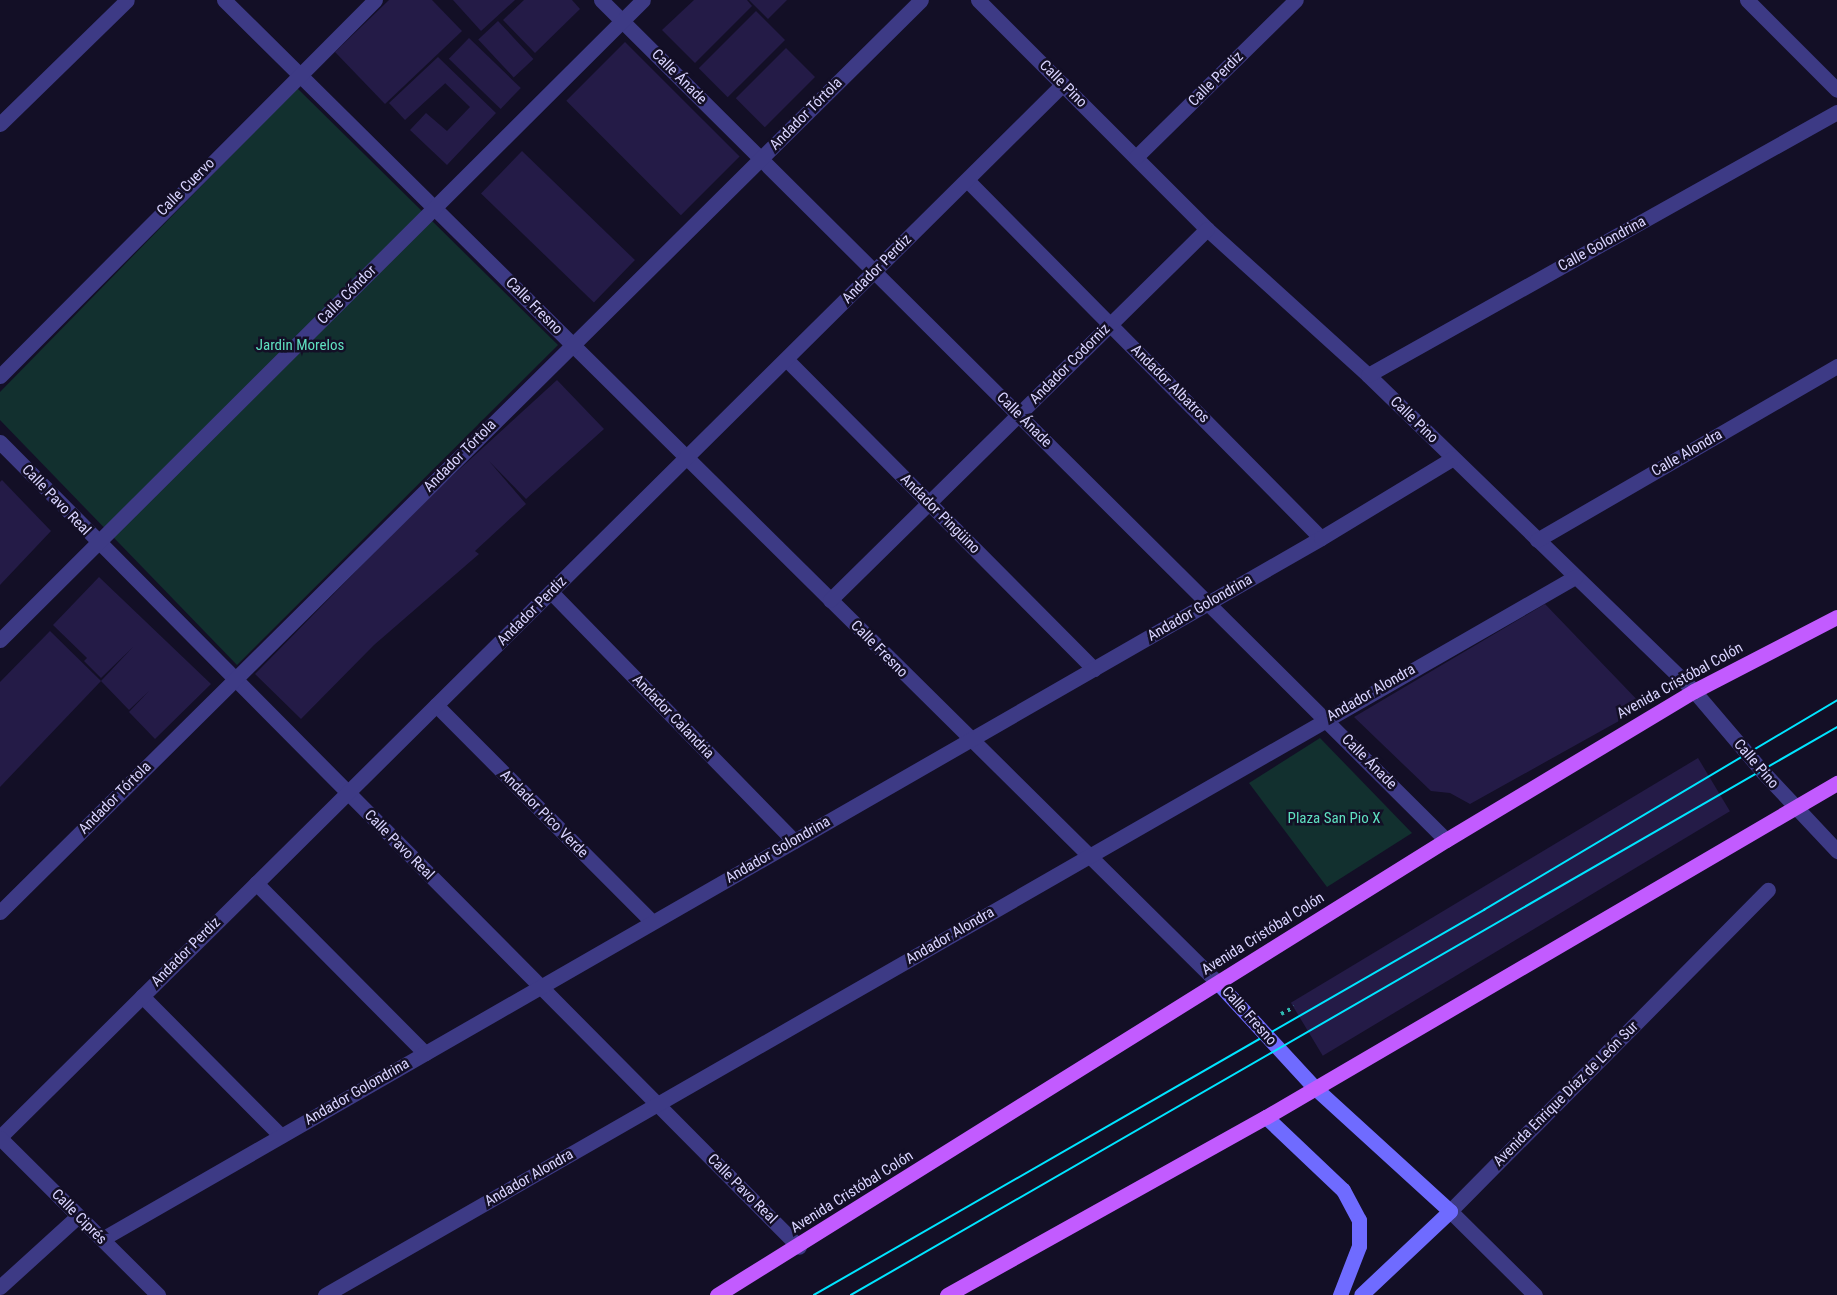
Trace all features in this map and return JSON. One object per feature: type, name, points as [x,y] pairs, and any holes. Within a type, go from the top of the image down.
[{"type":"main road","name":"Avenida Cristóbal Colón","points":[[717,1295],[799,1247],[1446,840],[1694,691],[1837,617]]},
{"type":"main road","points":[[947,1295],[1266,1117],[1837,783]]},
{"type":"main road","name":"Calle Fresno","points":[[1218,983],[1314,1087],[1450,1211]]},
{"type":"main road","points":[[1266,1117],[1343,1190],[1359,1220],[1359,1246],[1340,1295]]},
{"type":"main road","name":"Avenida Enrique Díaz de León Sur","points":[[1360,1295],[1450,1211]]},
{"type":"street","points":[[0,124],[127,0]]},
{"type":"street","name":"Calle Fresno","points":[[224,0],[435,206],[686,458],[1218,983]]},
{"type":"street","name":"Calle Cuervo","points":[[0,376],[298,73],[375,0]]},
{"type":"street","name":"Calle Ánade","points":[[601,0],[1446,840]]},
{"type":"street","name":"Calle Cóndor","points":[[0,640],[99,545],[643,0]]},
{"type":"street","name":"Andador Tórtola","points":[[0,912],[921,0]]},
{"type":"street","name":"Calle Pino","points":[[978,0],[1207,229],[1368,375],[1694,691],[1795,807],[1837,851]]},
{"type":"street","name":"Calle Perdiz","points":[[1136,157],[1296,0]]},
{"type":"street","points":[[1747,0],[1837,90]]},
{"type":"street","name":"Andador Perdiz","points":[[0,1138],[1063,84]]},
{"type":"street","name":"Calle Golondrina","points":[[1368,375],[1837,112]]},
{"type":"street","name":"Andador Albatros","points":[[967,180],[1321,538]]},
{"type":"street","name":"Andador Codorniz","points":[[830,600],[1207,229]]},
{"type":"street","name":"Andador Pingüino","points":[[786,359],[1094,669]]},
{"type":"street","name":"Calle Alondra","points":[[1537,540],[1837,366]]},
{"type":"street","name":"Calle Pavo Real","points":[[0,442],[99,545],[799,1247]]},
{"type":"street","name":"Andador Golondrina","points":[[102,1239],[1321,538],[1453,458]]},
{"type":"street","name":"Andador Alondra","points":[[325,1295],[1575,577]]},
{"type":"street","name":"Andador Calandria","points":[[551,592],[794,841]]},
{"type":"street","name":"Andador Pico Verde","points":[[436,705],[652,922]]},
{"type":"street","points":[[256,883],[425,1053]]},
{"type":"street","name":"Avenida Enrique Díaz de León Sur","points":[[1450,1211],[1768,890]]},
{"type":"street","points":[[142,996],[281,1136]]},
{"type":"street","name":"Calle Ciprés","points":[[0,1138],[158,1295]]},
{"type":"street","name":"Calle Fresno","points":[[1450,1211],[1535,1295]]},
{"type":"street","points":[[0,1287],[78,1216]]},
{"type":"path","points":[[1280,1015],[1294,1007]]},
{"type":"green space","name":"Jardin Morelos","points":[[297,88],[558,345],[237,665],[0,420],[0,392]]},
{"type":"green space","name":"Plaza San Pio X","points":[[1320,738],[1412,833],[1327,887],[1249,783]]},
{"type":"building","points":[[389,0],[432,0],[462,31],[385,104],[335,52]]},
{"type":"building","points":[[453,0],[515,0],[481,31]]},
{"type":"building","points":[[524,0],[572,0],[580,9],[535,53],[503,20]]},
{"type":"building","points":[[694,0],[747,0],[752,6],[695,63],[662,30]]},
{"type":"building","points":[[749,0],[787,0],[768,19]]},
{"type":"building","points":[[756,11],[785,40],[728,97],[699,68]]},
{"type":"building","points":[[498,21],[533,59],[514,77],[478,39]]},
{"type":"building","points":[[469,38],[521,88],[501,109],[449,59]]},
{"type":"building","points":[[625,42],[740,157],[681,215],[566,101]]},
{"type":"building","points":[[786,48],[815,77],[765,127],[736,98]]},
{"type":"building","points":[[438,57],[496,113],[447,165],[410,130],[426,113],[447,131],[470,107],[445,83],[405,120],[389,103]]},
{"type":"building","points":[[522,151],[635,260],[594,303],[481,193]]},
{"type":"building","points":[[557,380],[604,429],[526,499],[489,461],[526,504],[475,551],[479,554],[374,645],[301,719],[255,674],[427,499]]},
{"type":"building","points":[[2,480],[51,531],[0,585],[0,482]]},
{"type":"building","points":[[99,577],[211,684],[155,739],[129,712],[149,691],[129,710],[101,681],[133,647],[101,678],[84,661],[87,658],[53,625]]},
{"type":"building","points":[[1545,604],[1644,707],[1470,804],[1450,793],[1431,791],[1354,717]]},
{"type":"building","points":[[50,631],[101,681],[0,787],[0,682]]},
{"type":"building","points":[[1698,758],[1730,811],[1323,1056],[1291,1003]]},
{"type":"tram line","points":[[814,1295],[1484,910],[1837,700]]},
{"type":"tram line","points":[[851,1295],[1837,727]]}]
